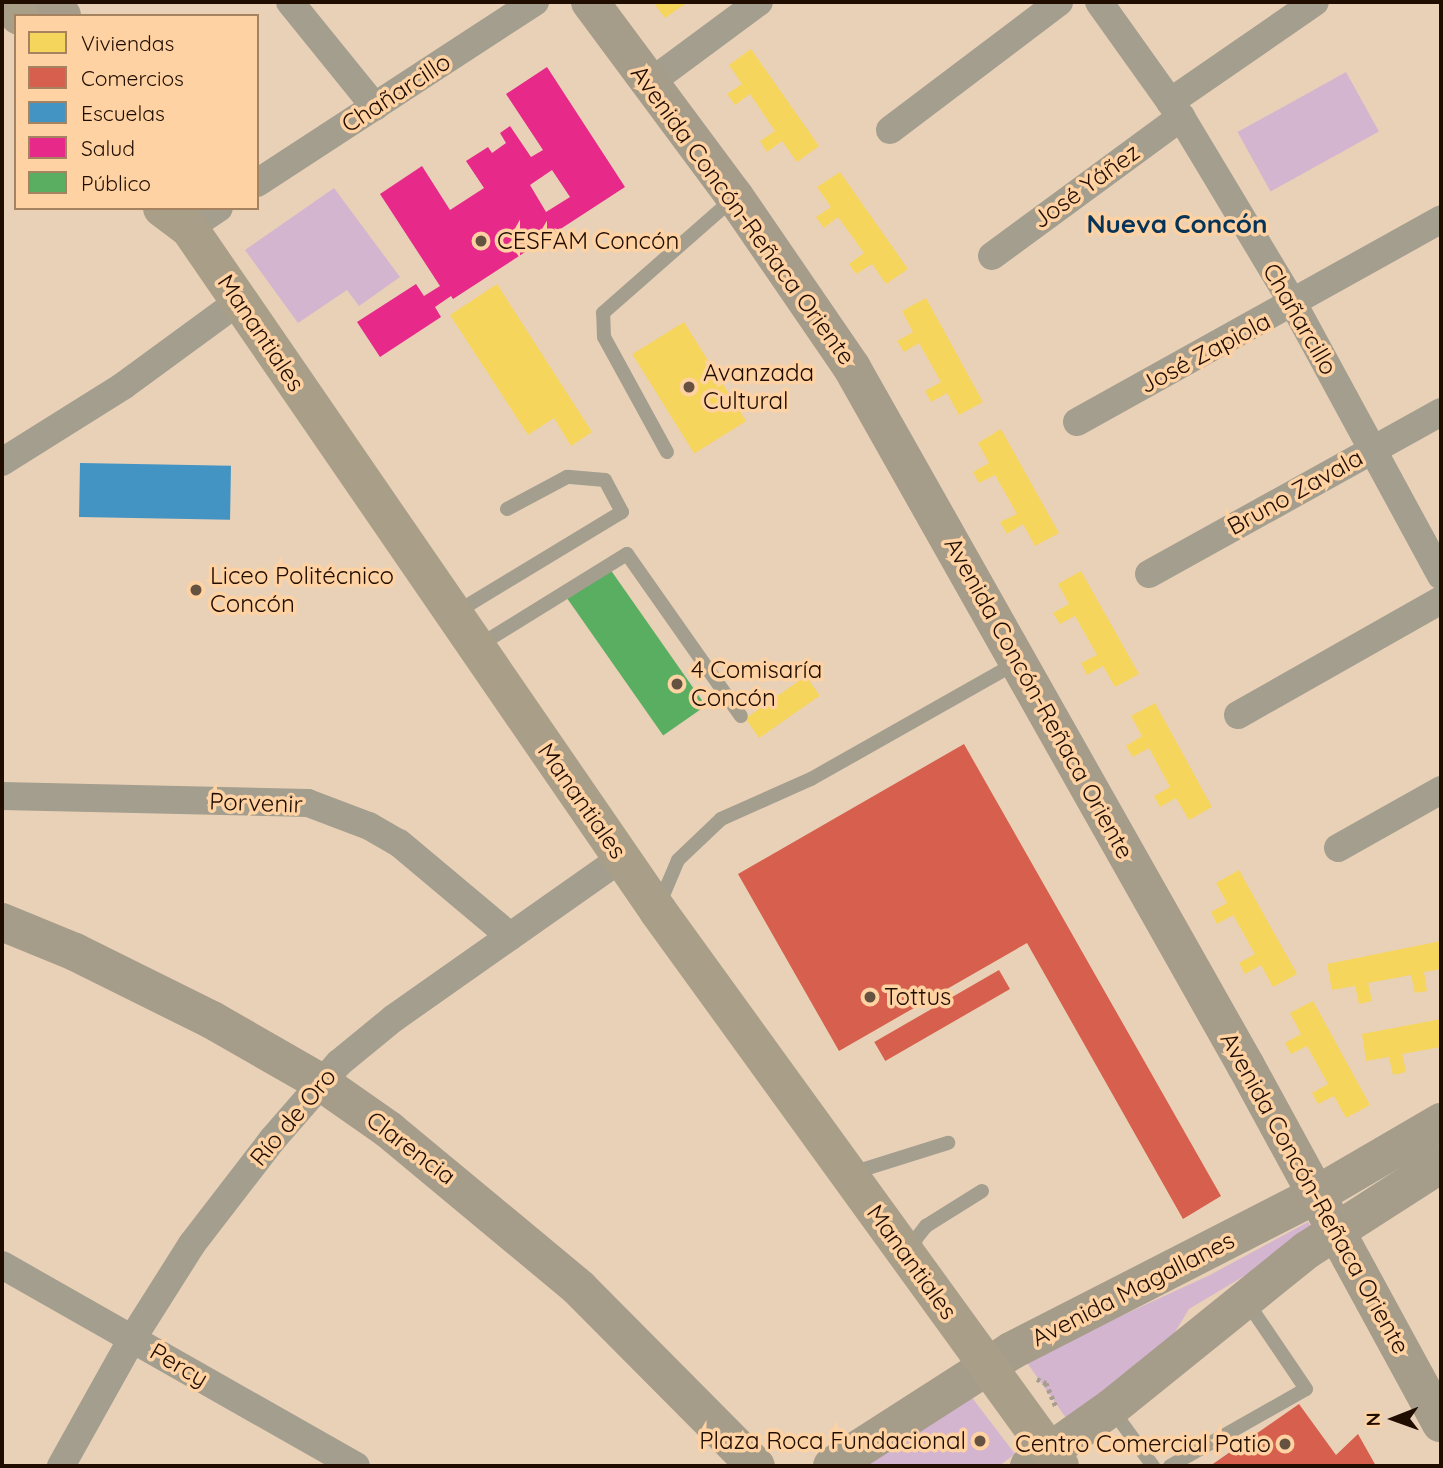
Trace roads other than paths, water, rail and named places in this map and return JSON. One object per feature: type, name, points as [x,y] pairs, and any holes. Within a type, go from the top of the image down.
[{"type":"main road","name":"Manantiales","points":[[188,213],[239,301],[453,614],[658,911],[987,1365],[1047,1462]]},
{"type":"street","points":[[290,2],[375,107]]},
{"type":"street","name":"Chañarcillo","points":[[259,182],[536,2]]},
{"type":"street","name":"Avenida Concón-Reñaca Oriente","points":[[590,2],[648,84],[736,197],[852,368],[1019,662],[1441,1423]]},
{"type":"street","points":[[648,84],[759,2]]},
{"type":"street","points":[[890,130],[1059,2]]},
{"type":"street","name":"Chañarcillo","points":[[1098,2],[1176,110],[1294,305],[1441,576]]},
{"type":"street","name":"José Yáñez","points":[[992,256],[1315,2]]},
{"type":"street","name":"José Zapiola","points":[[1077,422],[1294,305],[1441,219]]},
{"type":"street","points":[[2,462],[123,386],[239,301]]},
{"type":"street","name":"Bruno Zavala","points":[[1149,574],[1441,412]]},
{"type":"street","points":[[1238,715],[1441,600]]},
{"type":"street","points":[[1338,848],[1441,790]]},
{"type":"street","name":"Porvenir","points":[[2,796],[308,803],[369,826],[399,843],[510,936]]},
{"type":"street","name":"Río de Oro","points":[[61,1466],[132,1339],[225,1199],[322,1083],[358,1045],[622,858]]},
{"type":"street","name":"Clarencia","points":[[2,922],[147,986],[322,1083],[528,1242],[645,1350],[756,1466]]},
{"type":"street","name":"Avenida Magallanes","points":[[832,1466],[987,1365],[1316,1195],[1441,1122]]},
{"type":"street","points":[[1047,1462],[1244,1297],[1334,1231],[1441,1164]]},
{"type":"street","points":[[1210,1249],[1232,1259],[1244,1297]]},
{"type":"street","name":"Percy","points":[[2,1265],[356,1466]]},
{"type":"lane","points":[[667,452],[604,337],[603,313],[736,197]]},
{"type":"lane","points":[[453,614],[622,512],[605,481],[567,477],[507,509]]},
{"type":"lane","points":[[476,647],[627,554],[741,716]]},
{"type":"lane","points":[[658,911],[678,860],[721,819],[811,779],[1019,662]]},
{"type":"lane","points":[[848,1174],[948,1143]]},
{"type":"lane","points":[[917,1268],[915,1240],[926,1226],[982,1191]]},
{"type":"lane","points":[[1170,1466],[1306,1389],[1244,1297]]},
{"type":"lane","points":[[1111,1408],[1153,1466]]},
{"type":"place","name":"CESFAM Concón","points":[[481,241]]},
{"type":"place","name":"Avanzada Cultural","points":[[689,387]]},
{"type":"place","name":"Liceo Politécnico Concón","points":[[196,590]]},
{"type":"place","name":"4 Comisaría Concón","points":[[677,684]]},
{"type":"place","name":"Tottus","points":[[870,997]]},
{"type":"place","name":"Plaza Roca Fundacional","points":[[980,1441]]},
{"type":"place","name":"Centro Comercial Patio","points":[[1285,1444]]},
{"type":"district","name":"Nueva Concón","points":[[1177,224]]}]
